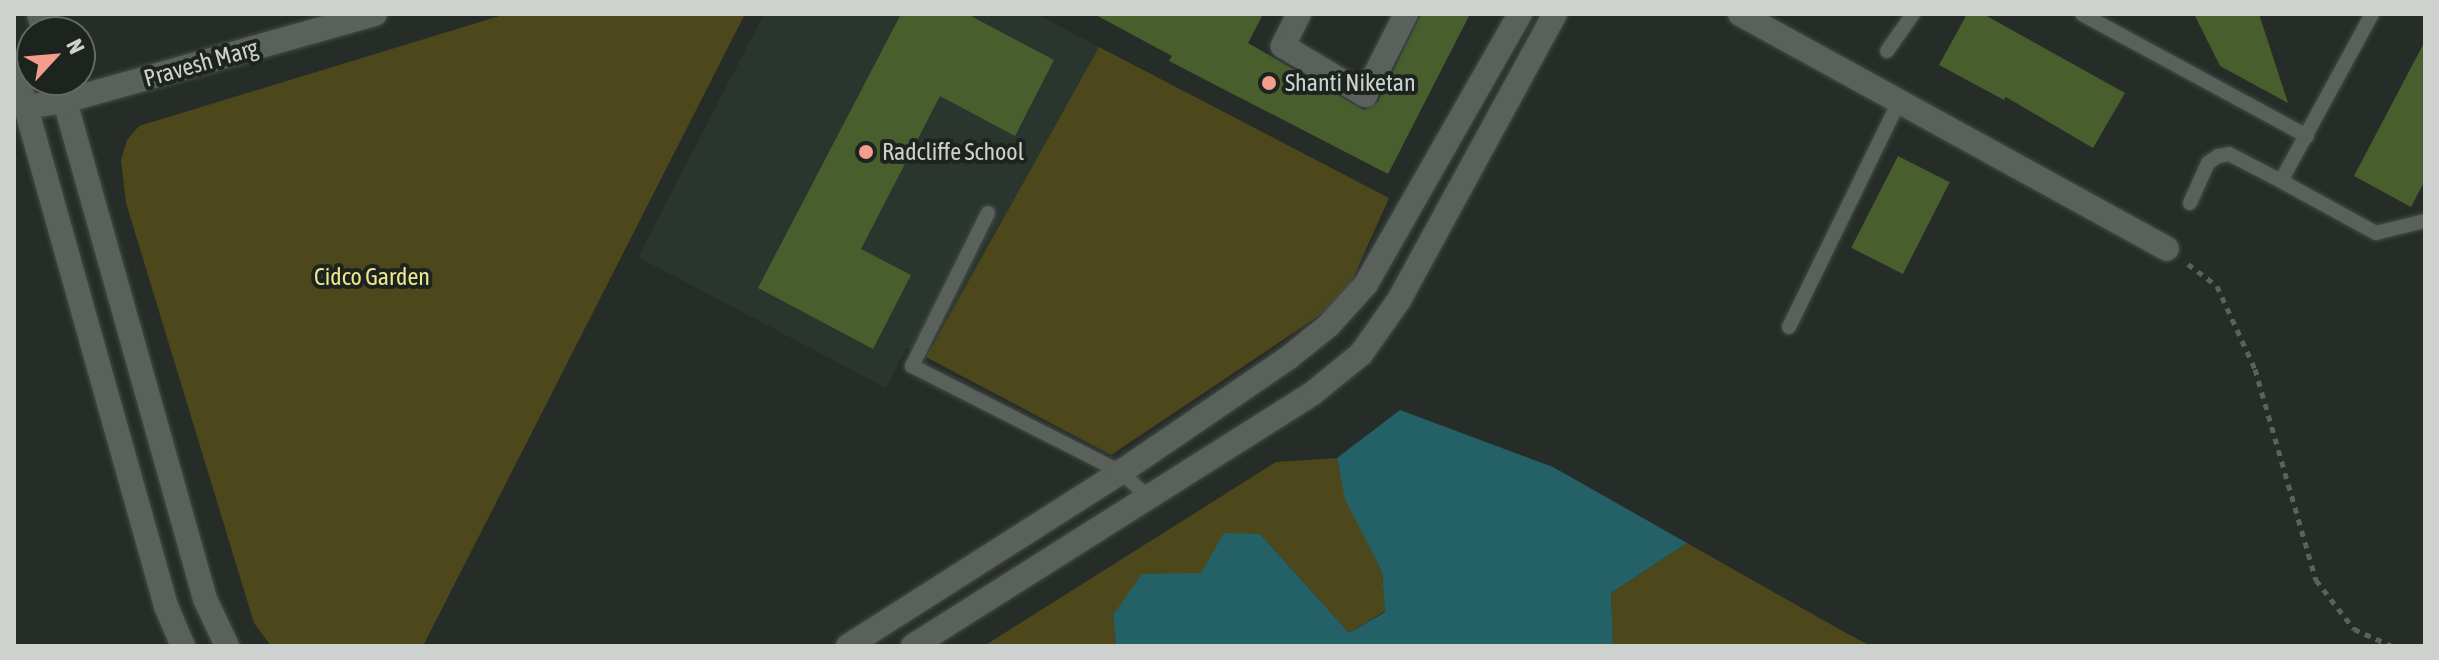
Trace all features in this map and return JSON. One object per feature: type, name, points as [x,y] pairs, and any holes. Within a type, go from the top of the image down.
[{"type":"street","name":"Pravesh Marg","points":[[96,83],[375,14]]},
{"type":"street","points":[[1299,14],[1283,46],[1365,95],[1406,14]]},
{"type":"street","points":[[848,646],[1121,472],[1288,358],[1347,307],[1366,284],[1520,14]]},
{"type":"street","points":[[913,646],[1313,393],[1361,354],[1399,300],[1555,14]]},
{"type":"street","points":[[1740,14],[2167,249]]},
{"type":"street","points":[[14,65],[161,591],[183,646]]},
{"type":"street","name":"Pravesh Marg","points":[[25,107],[50,96]]},
{"type":"street","points":[[63,96],[205,599],[227,646]]},
{"type":"lane","points":[[1887,51],[1913,14]]},
{"type":"lane","points":[[2082,14],[2307,136]]},
{"type":"lane","points":[[2281,181],[2372,14]]},
{"type":"lane","points":[[1789,327],[1899,101]]},
{"type":"lane","points":[[2190,203],[2208,163],[2218,156],[2229,154],[2376,233],[2425,221]]},
{"type":"lane","points":[[988,213],[912,366],[1121,472],[1148,497]]},
{"type":"path","points":[[2167,249],[2217,286],[2248,355],[2316,580],[2354,629],[2392,646]]},
{"type":"shaded area","name":"Radcliffe School","points":[[764,14],[1036,14],[1099,47],[926,357],[907,347],[886,388],[638,257]]},
{"type":"green space","name":"Cidco Garden","points":[[506,14],[745,14],[423,646],[271,646],[254,623],[126,203],[121,160],[127,140],[139,126]]},
{"type":"green space","points":[[1099,47],[1389,198],[1351,283],[1323,313],[1111,455],[926,357]]},
{"type":"green space","points":[[1337,458],[1346,499],[1382,572],[1385,611],[1349,633],[1260,534],[1201,573],[1113,615],[1116,646],[984,646],[1276,462]]},
{"type":"green space","points":[[1687,543],[1871,646],[1613,646],[1611,593]]},
{"type":"water","points":[[1400,410],[1553,467],[1687,543],[1611,593],[1613,646],[1116,646],[1113,615],[1142,574],[1201,573],[1224,533],[1260,534],[1349,633],[1385,612],[1382,572],[1345,499],[1337,458]]},
{"type":"building","points":[[901,14],[967,14],[1054,60],[1015,136],[940,96],[861,249],[911,275],[873,349],[758,288]]},
{"type":"building","name":"Shanti Niketan","points":[[1094,14],[1263,14],[1248,43],[1364,110],[1378,102],[1421,14],[1470,14],[1388,174],[1169,61],[1172,56]]},
{"type":"building","points":[[1967,14],[1983,14],[2125,93],[2093,148],[2006,97],[2004,100],[1939,65]]},
{"type":"building","points":[[2194,14],[2259,14],[2288,103],[2220,66]]},
{"type":"building","points":[[2425,41],[2425,180],[2411,207],[2354,176]]},
{"type":"building","points":[[1898,156],[1950,182],[1903,274],[1851,248]]},
{"type":"place","name":"Shanti Niketan","points":[[1269,83]]},
{"type":"place","name":"Radcliffe School","points":[[866,152]]}]
